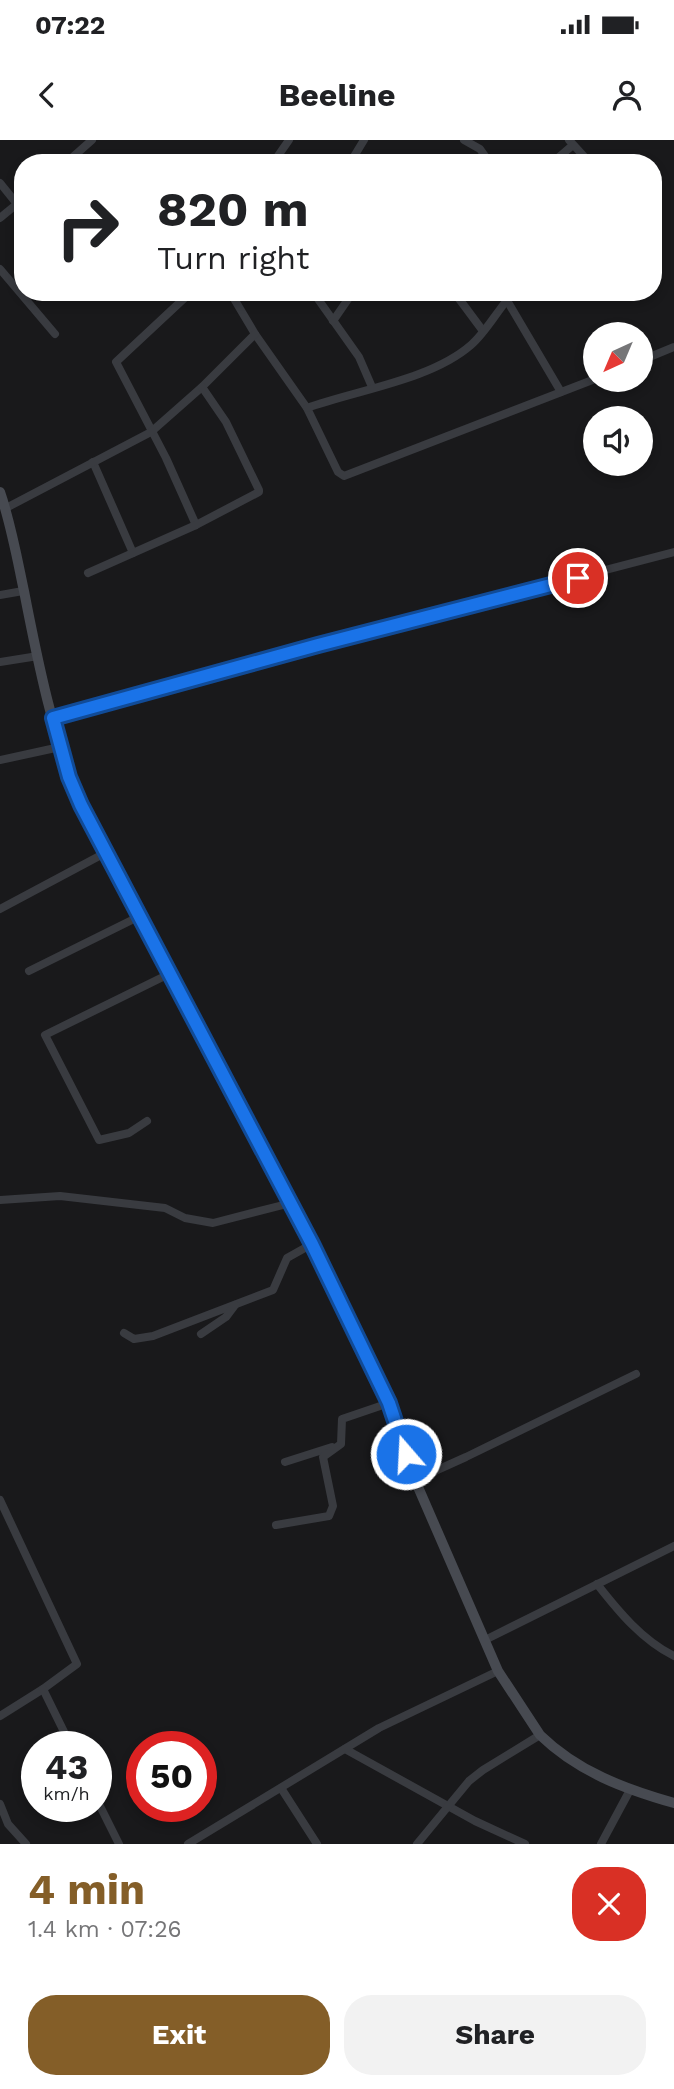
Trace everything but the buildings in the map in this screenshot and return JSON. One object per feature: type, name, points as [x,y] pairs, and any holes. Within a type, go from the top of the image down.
[{"type":"main road","points":[[0,492],[6,508],[60,747],[81,805],[312,1244],[389,1403],[415,1480],[498,1671],[540,1735],[550,1744],[594,1774],[630,1790],[674,1803]]},
{"type":"street","points":[[76,154],[92,140]]},
{"type":"street","points":[[464,140],[484,154]]},
{"type":"street","points":[[0,183],[14,196]]},
{"type":"street","points":[[0,218],[14,207]]},
{"type":"street","points":[[1,274],[14,288]]},
{"type":"street","points":[[25,301],[55,334]]},
{"type":"street","points":[[181,301],[116,362],[196,524]]},
{"type":"street","points":[[235,301],[307,408],[338,472],[347,476],[583,384]]},
{"type":"street","points":[[319,301],[359,357],[372,387]]},
{"type":"street","points":[[333,321],[347,301]]},
{"type":"street","points":[[461,301],[483,331]]},
{"type":"street","points":[[307,408],[393,382],[454,358],[473,344],[501,301]]},
{"type":"street","points":[[508,301],[561,392]]},
{"type":"street","points":[[6,508],[151,432],[202,387],[255,334]]},
{"type":"street","points":[[653,355],[674,348]]},
{"type":"street","points":[[88,573],[254,497],[260,490],[226,422],[202,387]]},
{"type":"street","points":[[93,462],[133,553]]},
{"type":"street","points":[[53,718],[674,552]]},
{"type":"street","points":[[0,595],[23,591]]},
{"type":"street","points":[[0,662],[38,656]]},
{"type":"street","points":[[0,760],[60,747]]},
{"type":"street","points":[[0,909],[106,853]]},
{"type":"street","points":[[29,971],[138,917]]},
{"type":"street","points":[[147,1121],[129,1133],[99,1140],[45,1035],[171,973]]},
{"type":"street","points":[[0,1200],[60,1196],[165,1208],[185,1218],[213,1223],[290,1203]]},
{"type":"street","points":[[124,1333],[134,1339],[153,1336],[273,1290],[290,1254],[312,1244]]},
{"type":"street","points":[[201,1334],[226,1317],[235,1305]]},
{"type":"street","points":[[415,1480],[636,1374]]},
{"type":"street","points":[[341,1444],[342,1419],[389,1403]]},
{"type":"street","points":[[285,1462],[341,1444]]},
{"type":"street","points":[[276,1525],[329,1516],[333,1506],[323,1457],[341,1444]]},
{"type":"street","points":[[0,1500],[77,1664],[3,1714],[0,1700]]},
{"type":"street","points":[[485,1640],[674,1546]]},
{"type":"street","points":[[597,1584],[625,1618],[658,1648],[674,1657]]},
{"type":"street","points":[[188,1844],[203,1840],[379,1728],[498,1671]]},
{"type":"street","points":[[43,1689],[64,1731]]},
{"type":"street","points":[[417,1844],[447,1806],[483,1770],[540,1735]]},
{"type":"street","points":[[345,1749],[447,1806],[525,1844]]},
{"type":"street","points":[[281,1788],[315,1843]]},
{"type":"street","points":[[601,1844],[630,1790]]},
{"type":"street","points":[[0,1804],[8,1824],[26,1844]]},
{"type":"street","points":[[108,1822],[119,1844]]},
{"type":"street","points":[[0,1830],[8,1824]]},
{"type":"route","points":[[406,1454],[389,1403],[312,1244],[81,805],[69,777],[53,718],[318,645],[578,578]]}]
